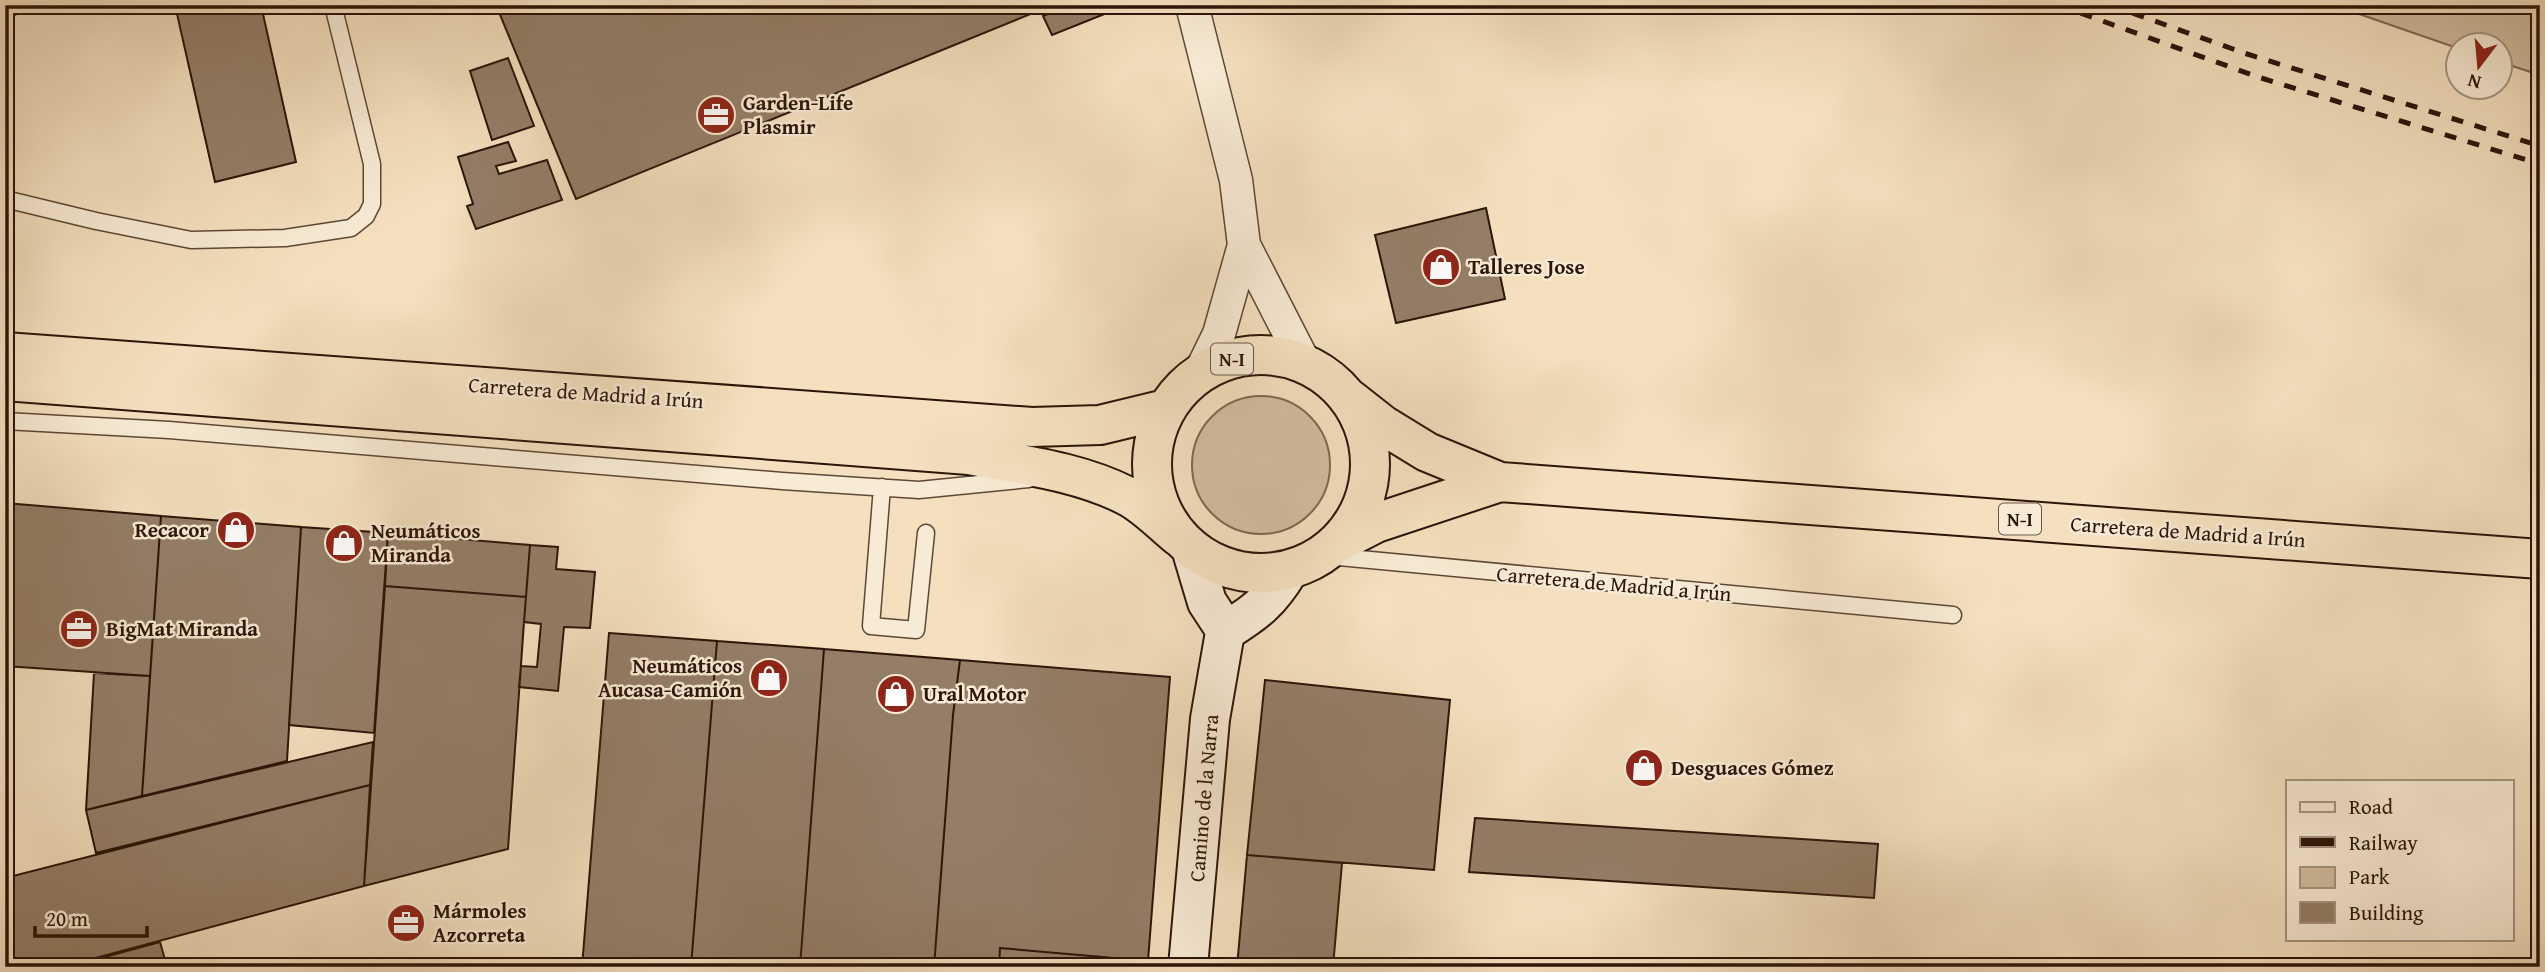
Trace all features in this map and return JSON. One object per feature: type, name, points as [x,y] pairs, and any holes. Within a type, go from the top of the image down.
[{"type":"highway","points":[[5,340],[153,361]]},
{"type":"highway","name":"Carretera de Madrid a Irún","points":[[5,352],[1032,427],[1100,425],[1166,409]]},
{"type":"highway","name":"N-I","points":[[1270,355],[1306,364],[1330,379],[1350,400],[1361,418],[1368,439],[1371,462],[1370,484],[1364,505],[1353,525],[1315,557],[1262,574],[1235,571],[1186,546],[1165,518],[1156,497],[1152,475],[1156,429],[1166,409],[1181,389],[1200,373],[1234,358],[1270,355]]},
{"type":"highway","name":"Carretera de Madrid a Irún","points":[[5,381],[969,454],[1070,474],[1129,496],[1186,546]]},
{"type":"highway","name":"Carretera de Madrid a Irún","points":[[1350,400],[1383,425],[1427,452],[1500,482],[2540,559]]},
{"type":"highway","name":"Carretera de Madrid a Irún","points":[[1315,557],[1376,523],[1500,482]]},
{"type":"street","points":[[1192,5],[1236,180],[1244,244],[1306,364]]},
{"type":"street","points":[[1200,373],[1219,334],[1244,244]]},
{"type":"street","points":[[1186,546],[1208,602],[1226,631],[1258,611],[1315,557]]},
{"type":"street","name":"Camino de la Narra","points":[[1188,967],[1210,719],[1226,631]]},
{"type":"lane","points":[[5,199],[191,240],[285,238],[351,228],[366,216],[372,204],[372,164],[333,5]]},
{"type":"lane","name":"Carretera de Madrid a Irún","points":[[5,421],[183,432],[919,490],[1070,474]]},
{"type":"lane","points":[[881,488],[870,626],[916,630],[926,533]]},
{"type":"lane","name":"Carretera de Madrid a Irún","points":[[1315,557],[1339,557],[1953,615]]},
{"type":"green space","points":[[2333,5],[2540,5],[2540,75],[2514,67],[2514,32],[2444,32],[2444,43]]},
{"type":"green space","points":[[1261,396],[1287,401],[1310,416],[1325,439],[1330,465],[1325,491],[1310,514],[1287,529],[1261,534],[1235,529],[1212,514],[1197,491],[1192,465],[1197,439],[1212,416],[1235,401]]},
{"type":"building","points":[[5,5],[34,5],[5,20]]},
{"type":"building","points":[[175,5],[261,5],[296,162],[215,182]]},
{"type":"building","name":"Garden-Life Plasmir","points":[[496,5],[1030,5],[1033,13],[576,199]]},
{"type":"building","points":[[1069,5],[1127,5],[1052,35],[1043,16]]},
{"type":"building","points":[[508,58],[534,126],[492,140],[470,71]]},
{"type":"building","points":[[508,142],[516,161],[496,166],[499,174],[547,160],[562,200],[476,229],[467,206],[473,204],[458,157]]},
{"type":"building","name":"Talleres Jose","points":[[1486,208],[1505,299],[1396,323],[1375,235]]},
{"type":"building","points":[[5,503],[161,516],[150,676],[5,666]]},
{"type":"building","points":[[161,516],[301,527],[287,761],[142,796]]},
{"type":"building","points":[[301,527],[388,533],[374,733],[289,725]]},
{"type":"building","points":[[388,533],[530,545],[526,597],[385,586]]},
{"type":"building","points":[[530,545],[558,547],[556,569],[595,572],[590,628],[564,627],[558,691],[519,687],[521,666],[537,667],[541,624],[524,622]]},
{"type":"building","points":[[385,586],[526,597],[508,849],[364,886]]},
{"type":"building","points":[[609,633],[717,641],[691,967],[582,967]]},
{"type":"building","points":[[717,641],[824,649],[800,967],[691,967]]},
{"type":"building","points":[[824,649],[960,660],[953,715],[934,967],[800,967]]},
{"type":"building","points":[[960,660],[1170,677],[1148,961],[1000,948],[999,967],[934,967],[953,715]]},
{"type":"building","points":[[94,673],[150,676],[142,796],[86,810]]},
{"type":"building","points":[[1265,680],[1450,700],[1434,870],[1247,855]]},
{"type":"building","points":[[373,742],[370,785],[96,853],[86,810]]},
{"type":"building","points":[[370,785],[364,886],[62,967],[9,967],[5,953],[5,878]]},
{"type":"building","points":[[1475,818],[1878,844],[1874,898],[1469,872]]},
{"type":"building","points":[[1247,855],[1342,863],[1333,967],[1237,967]]},
{"type":"building","points":[[160,942],[167,967],[68,967]]},
{"type":"building","points":[[1000,948],[1148,961],[1148,967],[999,967]]},
{"type":"railway","points":[[2058,5],[2258,77],[2540,164]]},
{"type":"railway","points":[[2110,5],[2244,53],[2540,146]]},
{"type":"place","name":"Garden-Life Plasmir","points":[[716,115]]},
{"type":"place","name":"Talleres Jose","points":[[1441,267]]},
{"type":"place","name":"Recacor","points":[[236,530]]},
{"type":"place","name":"Neumáticos Miranda","points":[[344,543]]},
{"type":"place","name":"BigMat Miranda","points":[[79,629]]},
{"type":"place","name":"Neumáticos Aucasa-Camión","points":[[769,678]]},
{"type":"place","name":"Ural Motor","points":[[896,694]]},
{"type":"place","name":"Desguaces Gómez","points":[[1644,768]]},
{"type":"place","name":"Mármoles Azcorreta","points":[[406,923]]}]
